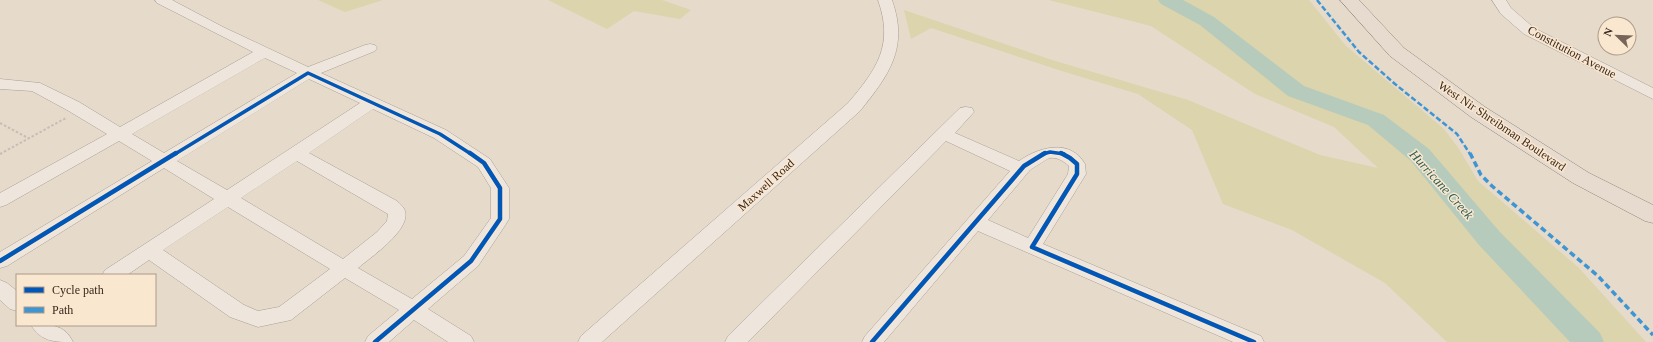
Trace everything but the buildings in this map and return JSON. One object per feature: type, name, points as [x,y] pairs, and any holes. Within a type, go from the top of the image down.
[{"type":"main road","name":"West Nir Shreibman Boulevard","points":[[1349,0],[1397,52],[1478,112],[1581,178],[1653,215]]},
{"type":"street","points":[[162,0],[264,52],[440,134],[484,163],[500,188],[500,219],[471,261],[375,342]]},
{"type":"street","name":"Maxwell Road","points":[[588,342],[854,107],[869,90],[881,73],[893,39],[890,11],[885,0]]},
{"type":"street","name":"Constitution Avenue","points":[[1499,0],[1506,11],[1529,31],[1653,94]]},
{"type":"street","points":[[0,261],[308,73],[370,48]]},
{"type":"street","points":[[0,200],[264,52]]},
{"type":"street","points":[[0,84],[35,86],[228,198],[414,310],[464,342]]},
{"type":"street","points":[[113,274],[298,153],[372,102]]},
{"type":"street","points":[[736,342],[966,112]]},
{"type":"street","points":[[944,134],[1021,169]]},
{"type":"street","points":[[876,341],[1021,169],[1035,157],[1044,153],[1057,152],[1068,156],[1077,164],[1077,174],[1032,247]]},
{"type":"street","points":[[149,250],[237,311],[258,319],[284,314],[383,238],[396,223],[398,212],[391,206],[298,153]]},
{"type":"street","points":[[975,222],[1254,342]]},
{"type":"street","points":[[0,288],[16,302]]},
{"type":"street","points":[[42,326],[63,342]]},
{"type":"path","points":[[0,154],[66,118]]},
{"type":"path","points":[[0,123],[28,139]]},
{"type":"shaded area","points":[[318,0],[383,0],[345,12]]},
{"type":"shaded area","points":[[548,0],[662,0],[691,10],[680,19],[634,11],[607,29]]},
{"type":"shaded area","points":[[1049,0],[1309,0],[1346,46],[1444,129],[1459,149],[1478,181],[1579,268],[1646,342],[1447,342],[1385,283],[1292,230],[1223,204],[1192,130],[1138,94],[1065,72],[931,28],[911,39],[904,10],[1052,60],[1188,100],[1320,155],[1378,168],[1334,127],[1255,94],[1151,26]]},
{"type":"waterway","name":"Hurricane Creek","points":[[1168,0],[1207,21],[1296,91],[1376,120],[1420,155],[1489,238],[1589,342]]},
{"type":"marked path","points":[[1317,0],[1359,52],[1395,84],[1457,134],[1465,145],[1481,175],[1492,186],[1598,276],[1653,335]]},
{"type":"cycle path","points":[[0,261],[308,73],[440,134],[484,163],[500,188],[500,219],[471,261],[375,342]]},
{"type":"cycle path","points":[[872,342],[1024,166],[1038,157],[1050,152],[1057,152],[1070,158],[1077,164],[1077,174],[1032,247],[1254,342]]}]
